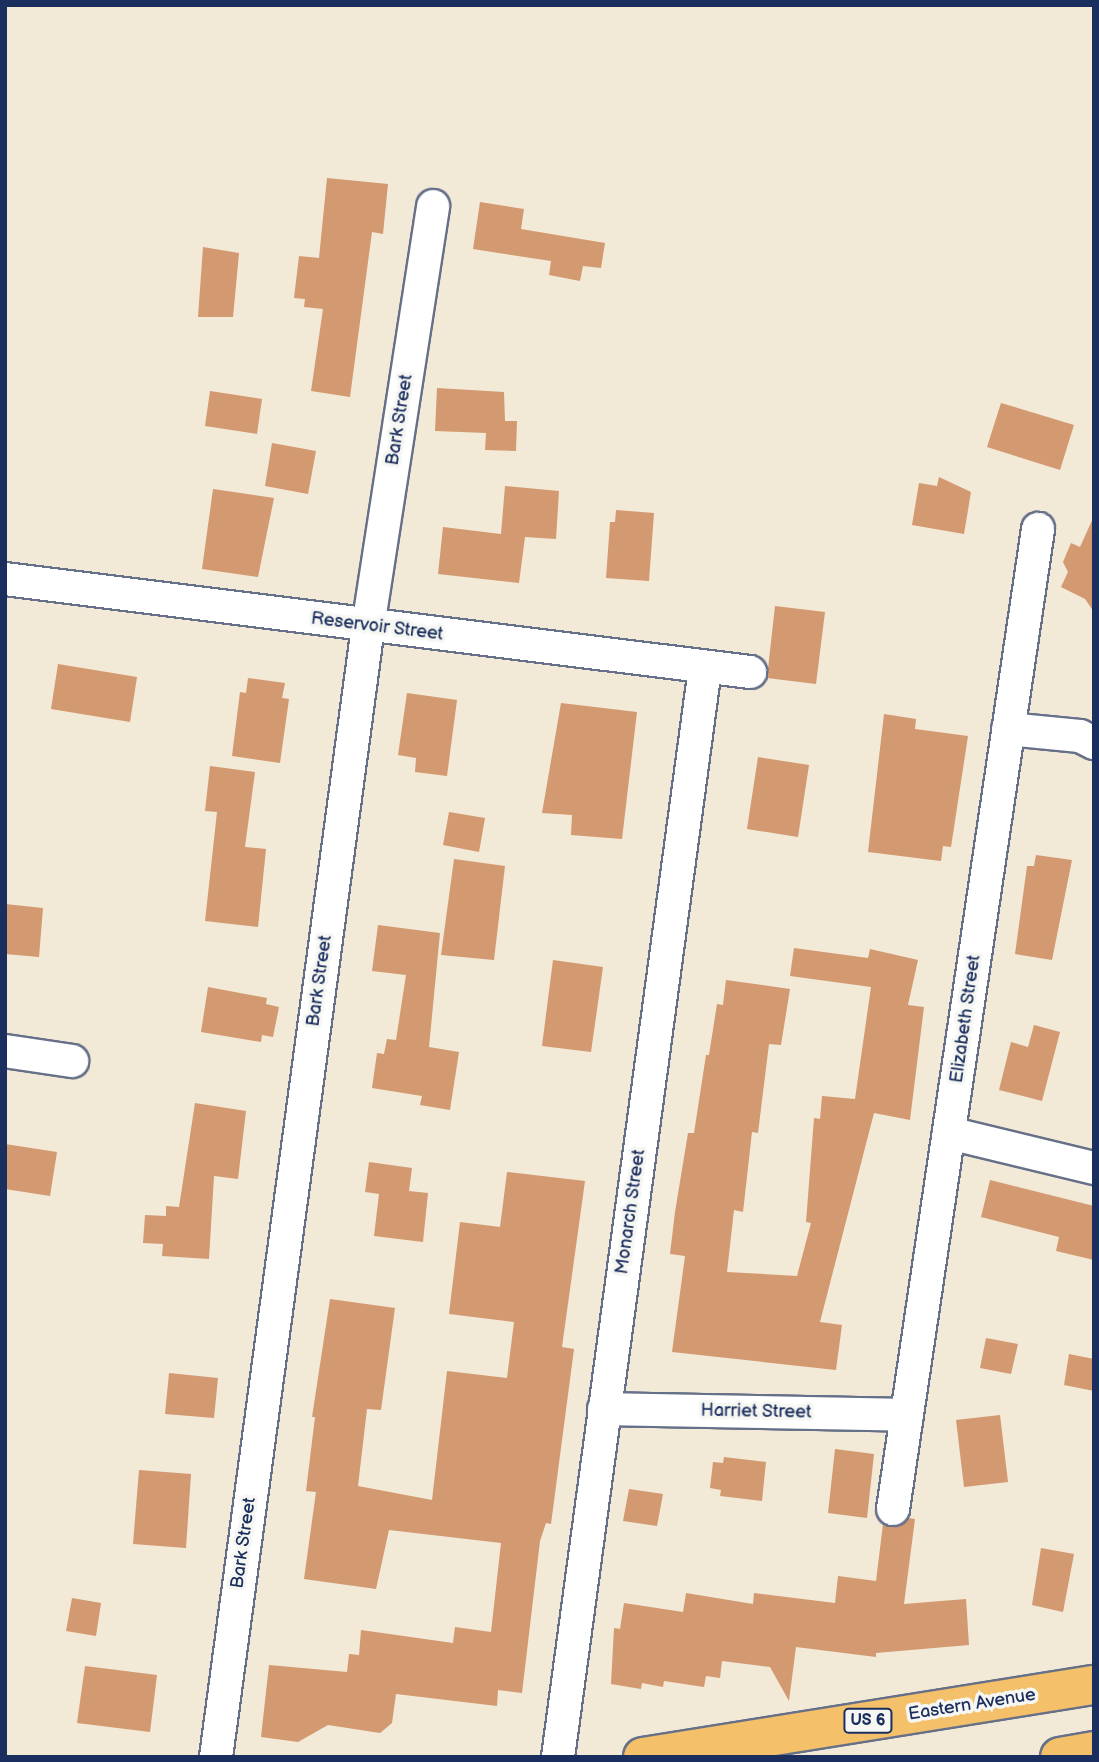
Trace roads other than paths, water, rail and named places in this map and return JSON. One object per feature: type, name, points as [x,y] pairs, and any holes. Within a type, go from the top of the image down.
[{"type":"main road","name":"Eastern Avenue","points":[[643,1757],[1094,1685]]},
{"type":"main road","points":[[1060,1757],[1094,1751]]},
{"type":"street","name":"Bark Street","points":[[216,1757],[368,626],[433,206]]},
{"type":"street","name":"Elizabeth Street","points":[[893,1510],[1038,529]]},
{"type":"street","name":"Reservoir Street","points":[[5,579],[750,672]]},
{"type":"street","name":"Monarch Street","points":[[558,1757],[705,668]]},
{"type":"street","points":[[1008,729],[1080,736],[1094,743]]},
{"type":"street","points":[[5,1051],[72,1060]]},
{"type":"street","points":[[949,1133],[1094,1168]]},
{"type":"street","name":"Harriet Street","points":[[604,1409],[907,1415]]}]
